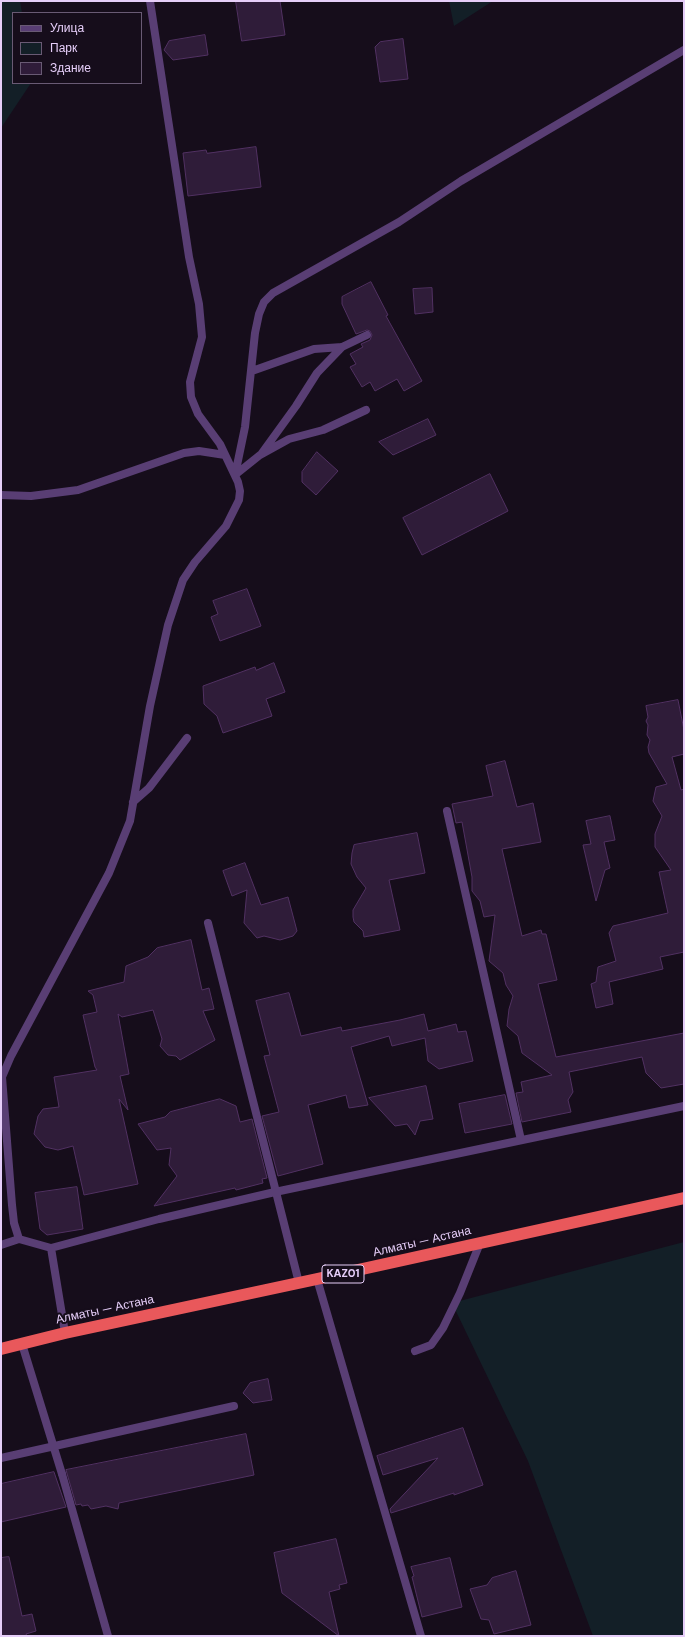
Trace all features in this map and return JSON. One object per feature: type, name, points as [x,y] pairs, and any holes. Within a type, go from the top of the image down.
[{"type":"highway","name":"Алматы — Астана","points":[[1,1349],[65,1333],[684,1198]]},
{"type":"street","points":[[20,1239],[14,1223],[12,1205],[2,1077],[11,1056],[108,873],[130,821],[150,706],[171,617],[183,580],[195,562],[226,526],[239,500],[240,491],[235,475],[220,444],[198,414],[191,397],[190,382],[202,337],[199,304],[189,257],[150,1]]},
{"type":"street","points":[[235,475],[245,427],[255,333],[259,314],[264,302],[274,293],[399,222],[461,181],[684,50]]},
{"type":"street","points":[[260,455],[296,406],[317,373],[342,347],[367,334]]},
{"type":"street","points":[[252,371],[314,349],[342,347]]},
{"type":"street","points":[[235,475],[260,455],[289,439],[323,430],[366,410]]},
{"type":"street","points":[[1,495],[31,496],[78,490],[184,453],[199,451],[225,455]]},
{"type":"street","points":[[133,802],[149,788],[187,738]]},
{"type":"street","points":[[447,811],[521,1140]]},
{"type":"street","points":[[208,923],[299,1283]]},
{"type":"street","points":[[1,1245],[20,1239],[50,1248],[152,1221],[275,1192],[684,1106]]},
{"type":"street","points":[[415,1351],[431,1345],[443,1328],[460,1293],[480,1243]]},
{"type":"street","points":[[50,1248],[65,1333]]},
{"type":"street","points":[[318,1279],[421,1636]]},
{"type":"street","points":[[22,1344],[62,1474],[108,1636]]},
{"type":"street","points":[[1,1458],[234,1406]]},
{"type":"green space","points":[[1,1],[20,1],[22,12],[12,12],[12,84],[30,84],[1,128]]},
{"type":"green space","points":[[449,1],[493,1],[454,26]]},
{"type":"green space","points":[[684,1242],[684,1636],[593,1636],[528,1461],[452,1303]]},
{"type":"building","points":[[236,1],[280,1],[285,35],[242,41]]},
{"type":"building","points":[[205,35],[208,55],[173,60],[164,50],[169,41]]},
{"type":"building","points":[[403,39],[408,79],[380,82],[375,47],[380,42]]},
{"type":"building","points":[[256,147],[261,187],[188,196],[183,153],[206,150],[207,153]]},
{"type":"building","points":[[371,282],[388,315],[386,316],[422,381],[404,391],[397,379],[375,391],[370,382],[362,387],[350,367],[356,364],[350,354],[363,347],[361,344],[370,340],[372,335],[370,331],[367,330],[356,334],[342,304],[342,297]]},
{"type":"building","points":[[432,288],[433,312],[415,314],[413,289]]},
{"type":"building","points":[[428,419],[436,435],[393,455],[379,442]]},
{"type":"building","points":[[317,452],[338,471],[316,495],[302,482],[302,472]]},
{"type":"building","points":[[490,474],[508,511],[422,555],[403,518]]},
{"type":"building","points":[[247,589],[261,626],[220,641],[211,617],[218,614],[213,601]]},
{"type":"building","points":[[274,663],[285,692],[266,699],[272,716],[223,733],[217,716],[204,704],[203,686],[255,667],[256,670]]},
{"type":"building","points":[[678,700],[684,730],[684,754],[672,757],[681,790],[684,789],[684,952],[660,957],[663,969],[609,982],[613,1004],[596,1008],[591,984],[596,982],[598,967],[616,961],[609,933],[613,926],[668,913],[659,872],[671,870],[655,847],[655,834],[662,816],[653,801],[656,787],[667,784],[649,753],[648,747],[650,740],[647,735],[648,725],[646,721],[648,717],[646,706]]},
{"type":"building","points":[[505,761],[517,807],[533,803],[541,842],[502,849],[522,936],[541,930],[542,934],[546,934],[557,980],[538,984],[556,1057],[684,1033],[684,1084],[661,1088],[646,1073],[642,1057],[569,1072],[573,1092],[568,1100],[571,1112],[522,1122],[516,1093],[523,1092],[521,1082],[552,1075],[522,1053],[518,1036],[507,1026],[509,1009],[513,996],[506,985],[503,973],[489,961],[495,915],[484,917],[480,901],[472,891],[472,877],[462,822],[456,823],[452,804],[493,796],[486,766]]},
{"type":"building","points":[[610,816],[615,840],[604,842],[610,868],[605,870],[596,901],[583,845],[591,844],[586,821]]},
{"type":"building","points":[[417,833],[425,873],[389,880],[400,930],[364,937],[363,931],[354,922],[353,917],[353,910],[366,888],[357,877],[351,864],[354,845]]},
{"type":"building","points":[[245,863],[261,905],[288,897],[297,931],[293,936],[280,940],[264,936],[257,938],[244,923],[247,890],[232,896],[223,871]]},
{"type":"building","points":[[191,940],[202,990],[209,988],[214,1009],[203,1011],[215,1040],[180,1060],[176,1056],[168,1055],[160,1046],[162,1039],[153,1010],[122,1017],[118,1014],[129,1074],[120,1076],[128,1110],[119,1099],[138,1184],[84,1195],[73,1146],[58,1150],[45,1147],[34,1134],[38,1116],[43,1109],[59,1107],[54,1077],[97,1070],[83,1015],[97,1012],[93,995],[88,991],[124,982],[126,966],[148,957],[157,948]]},
{"type":"building","points":[[289,993],[301,1036],[341,1027],[342,1031],[424,1014],[428,1031],[456,1024],[458,1032],[466,1031],[473,1061],[439,1069],[428,1061],[425,1038],[392,1046],[389,1036],[351,1047],[368,1105],[349,1108],[346,1095],[308,1105],[323,1164],[278,1176],[262,1116],[279,1112],[264,1056],[270,1055],[256,1001]]},
{"type":"building","points":[[426,1086],[433,1119],[420,1121],[415,1135],[407,1124],[395,1126],[369,1098]]},
{"type":"building","points":[[505,1095],[512,1124],[465,1133],[459,1104]]},
{"type":"building","points":[[220,1099],[236,1106],[240,1122],[252,1119],[267,1178],[262,1179],[263,1183],[236,1190],[235,1188],[154,1206],[177,1176],[169,1165],[171,1148],[157,1150],[138,1124],[165,1117],[170,1112]]},
{"type":"building","points":[[77,1187],[83,1229],[47,1235],[40,1229],[35,1193]]},
{"type":"building","points":[[268,1379],[272,1400],[253,1403],[243,1393],[250,1383]]},
{"type":"building","points":[[463,1428],[483,1485],[391,1513],[390,1509],[438,1458],[383,1475],[377,1456]]},
{"type":"building","points":[[246,1434],[254,1475],[119,1503],[118,1509],[106,1506],[91,1509],[88,1505],[76,1505],[66,1470]]},
{"type":"building","points":[[54,1472],[66,1507],[1,1522],[1,1484]]},
{"type":"building","points":[[336,1539],[347,1583],[339,1585],[340,1589],[329,1592],[339,1636],[282,1593],[274,1553]]},
{"type":"building","points":[[9,1557],[22,1616],[32,1614],[36,1631],[26,1634],[27,1636],[1,1636],[1,1558]]},
{"type":"building","points":[[450,1558],[462,1607],[422,1617],[411,1567]]},
{"type":"building","points":[[516,1571],[531,1625],[494,1634],[489,1620],[481,1619],[470,1589],[487,1585],[492,1578]]}]
